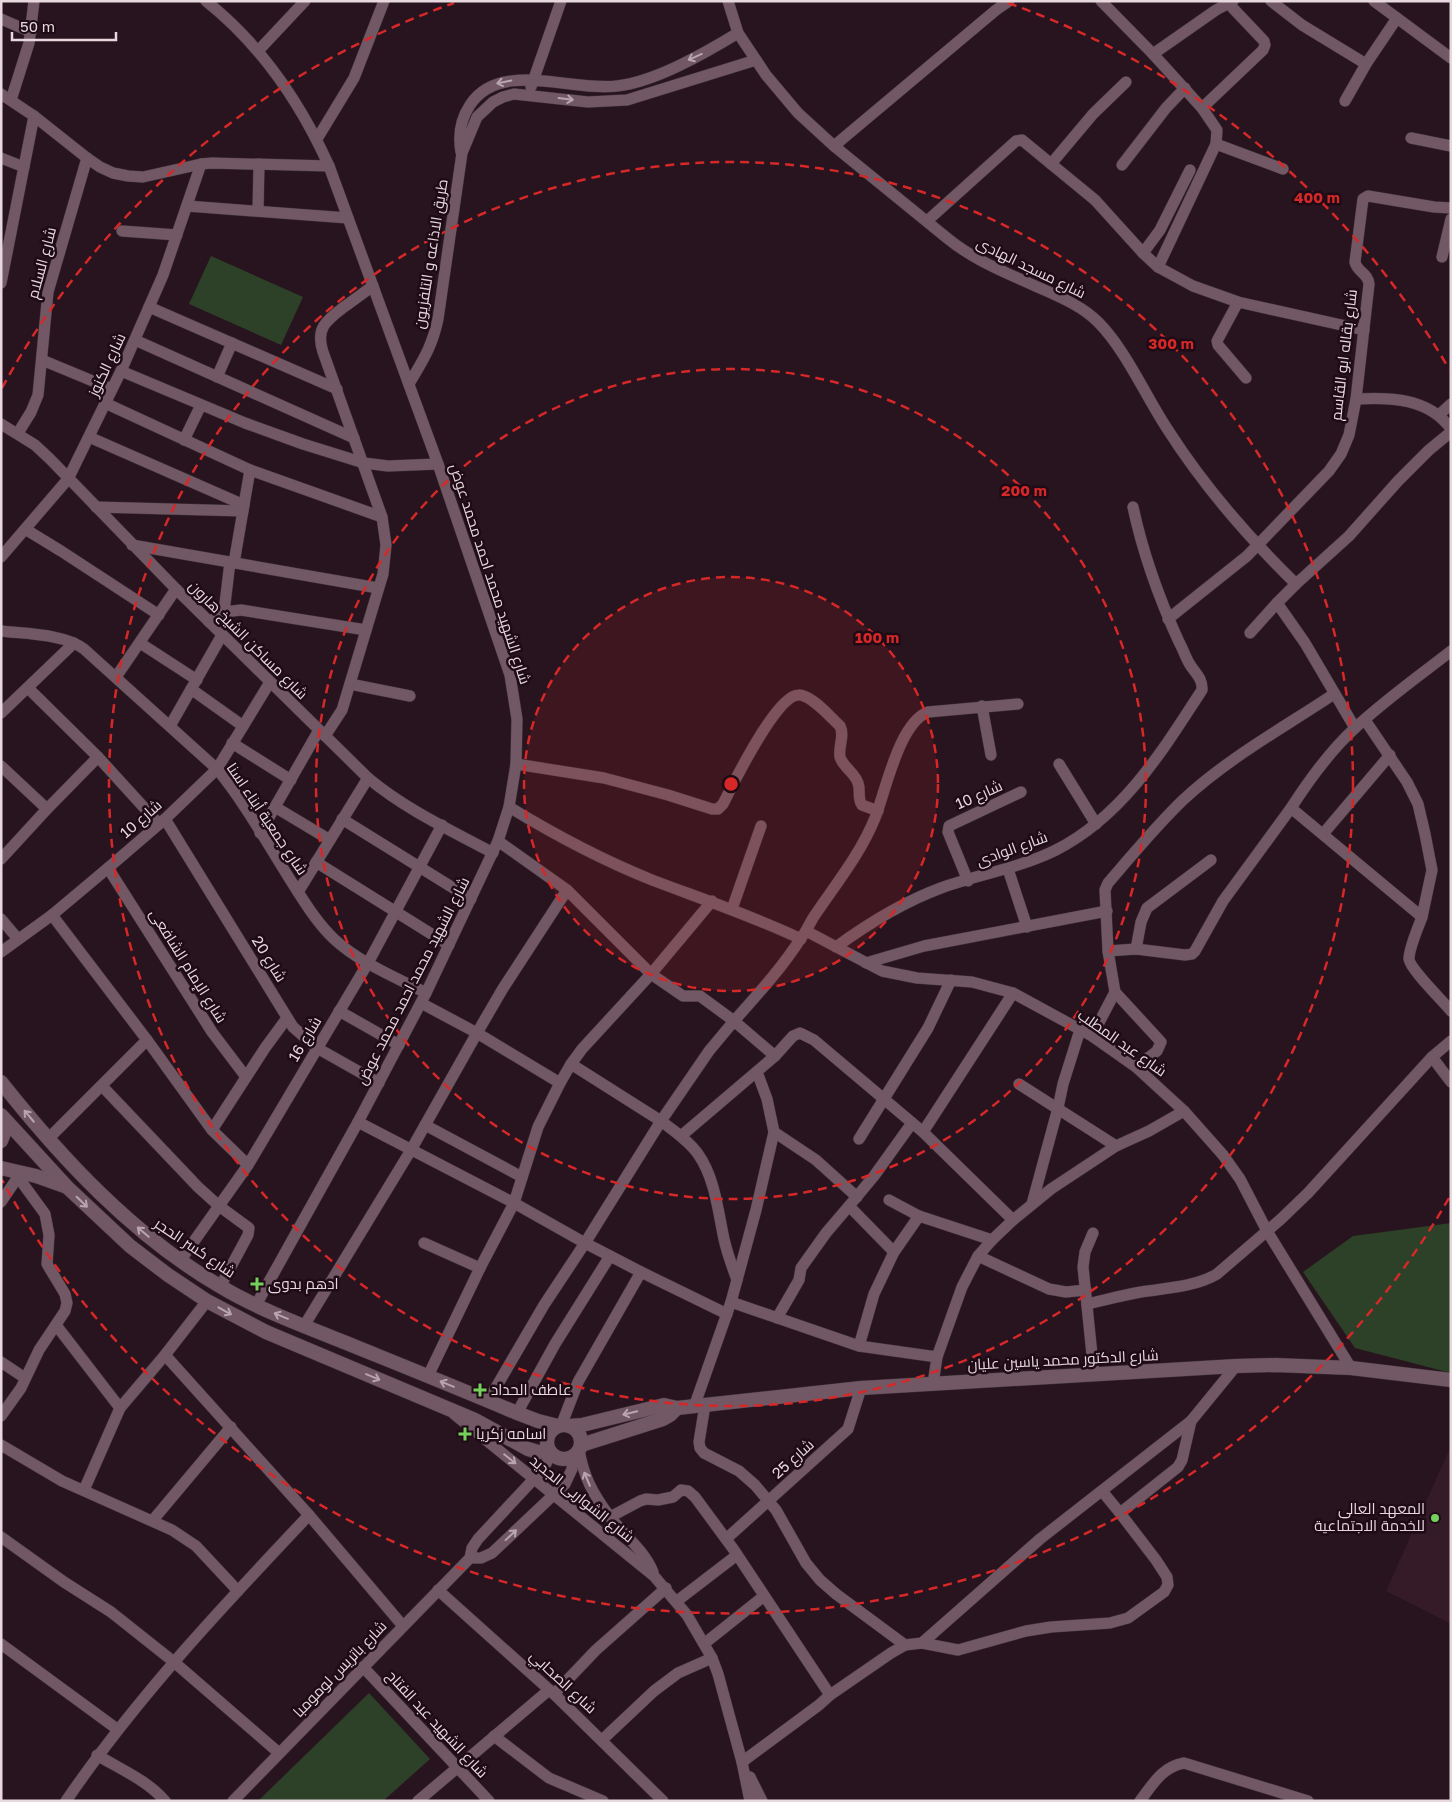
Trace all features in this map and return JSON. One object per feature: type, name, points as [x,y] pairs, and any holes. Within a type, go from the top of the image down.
[{"type":"main road","name":"شارع كسر الحجر","points":[[1,1082],[49,1138],[111,1203],[144,1234],[180,1261],[220,1286],[256,1305],[304,1326],[517,1413],[538,1421],[563,1426]]},
{"type":"main road","points":[[1,1141],[5,1119]]},
{"type":"main road","points":[[5,1119],[67,1188],[130,1246],[168,1275],[207,1301],[266,1332],[492,1428],[528,1449],[538,1452],[550,1452]]},
{"type":"main road","points":[[10,1171],[36,1176],[67,1188]]},
{"type":"main road","name":"شارع الدكتور محمد ياسين عليان","points":[[563,1426],[582,1425],[664,1405],[677,1408],[861,1388],[1236,1366],[1275,1365],[1351,1368],[1451,1380]]},
{"type":"main road","name":"شارع الدكتور محمد ياسين عليان","points":[[577,1451],[662,1419],[670,1415],[677,1408]]},
{"type":"main road","points":[[563,1426],[578,1433],[577,1451],[564,1459],[554,1456],[547,1447],[550,1432],[563,1426]]},
{"type":"street","points":[[34,1],[27,53],[6,97],[100,167],[114,173],[136,176],[158,174],[201,164],[329,166]]},
{"type":"street","name":"شارع الشهيد محمد احمد محمد عوض","points":[[206,1],[219,11],[258,51],[289,94],[317,139],[329,166],[438,464],[510,675],[517,719],[516,764],[509,807],[493,853],[399,1045],[256,1305]]},
{"type":"street","points":[[258,51],[305,1]]},
{"type":"street","points":[[317,139],[354,78],[384,1]]},
{"type":"street","points":[[529,94],[561,1]]},
{"type":"street","name":"شارع مسجد الهادى","points":[[728,1],[738,33],[776,88],[798,113],[834,146],[957,246],[979,260],[1082,308],[1097,320],[1110,335],[1194,470],[1224,509],[1257,546],[1296,584]]},
{"type":"street","points":[[834,146],[996,10],[1010,1]]},
{"type":"street","points":[[1101,1],[1185,88],[1217,130],[1216,144],[1158,267]]},
{"type":"street","points":[[1271,1],[1302,25],[1366,64]]},
{"type":"street","points":[[1374,1],[1451,58]]},
{"type":"street","points":[[1153,54],[1230,2],[1264,41],[1265,45],[1202,108]]},
{"type":"street","points":[[1345,101],[1366,64],[1397,18]]},
{"type":"street","points":[[1,19],[31,32]]},
{"type":"street","name":"طريق الاذاعه و التلفزيون","points":[[462,153],[459,141],[461,124],[466,111],[473,100],[494,85],[506,81],[533,80],[601,87],[631,83],[646,79],[704,54],[738,33]]},
{"type":"street","name":"طريق الاذاعه و التلفزيون","points":[[409,384],[429,352],[436,330],[462,153],[472,127],[484,109],[503,97],[514,94],[529,94],[588,102],[626,100],[756,60]]},
{"type":"street","points":[[1051,164],[1093,114],[1126,82]]},
{"type":"street","points":[[1122,166],[1166,108],[1185,88]]},
{"type":"street","points":[[1,283],[34,116]]},
{"type":"street","points":[[1411,138],[1451,146]]},
{"type":"street","points":[[927,221],[1016,141],[1022,140],[1095,200],[1158,267],[1193,286],[1238,302],[1364,330]]},
{"type":"street","points":[[1216,144],[1283,169]]},
{"type":"street","points":[[1,158],[24,167]]},
{"type":"street","name":"شارع السلام","points":[[18,433],[35,404],[40,385],[48,292],[87,158]]},
{"type":"street","name":"شارع الكنوز","points":[[1,557],[68,479],[150,307],[201,164]]},
{"type":"street","points":[[258,211],[259,164]]},
{"type":"street","points":[[1143,252],[1160,230],[1190,170]]},
{"type":"street","name":"شارع بقاله ابو القاسم","points":[[1168,619],[1257,546],[1336,463],[1349,435],[1356,399],[1369,282],[1367,276],[1356,267],[1355,262],[1363,199],[1368,196],[1451,208]]},
{"type":"street","points":[[187,206],[348,218]]},
{"type":"street","points":[[1442,257],[1451,219]]},
{"type":"street","points":[[122,231],[177,235]]},
{"type":"street","points":[[260,833],[291,780],[322,733],[338,717],[350,684],[383,574],[386,545],[382,517],[320,340],[323,327],[332,317],[373,286]]},
{"type":"street","points":[[1238,302],[1217,341],[1218,345],[1246,378]]},
{"type":"street","points":[[150,307],[337,389]]},
{"type":"street","points":[[135,340],[354,438]]},
{"type":"street","points":[[217,377],[232,343]]},
{"type":"street","points":[[42,360],[112,389]]},
{"type":"street","points":[[121,371],[295,441],[364,463],[388,466],[438,464]]},
{"type":"street","points":[[1250,633],[1296,584],[1349,536],[1398,481],[1451,430],[1439,415],[1426,407],[1412,402],[1374,398],[1356,399]]},
{"type":"street","points":[[105,403],[250,470],[382,517]]},
{"type":"street","points":[[184,440],[201,404]]},
{"type":"street","points":[[1439,415],[1451,404]]},
{"type":"street","name":"شارع مساكن الشيخ هارون","points":[[1,424],[18,433],[40,449],[132,545],[368,778],[398,800],[493,853]]},
{"type":"street","points":[[89,437],[243,508]]},
{"type":"street","points":[[224,612],[250,470]]},
{"type":"street","points":[[96,507],[243,508]]},
{"type":"street","points":[[1133,507],[1141,544],[1168,619]]},
{"type":"street","points":[[25,529],[62,551],[158,615]]},
{"type":"street","points":[[132,545],[378,588]]},
{"type":"street","points":[[116,677],[176,589]]},
{"type":"street","points":[[1277,603],[1305,644],[1355,728]]},
{"type":"street","points":[[209,622],[224,612],[241,610],[366,630]]},
{"type":"street","name":"شارع الوادى","points":[[836,947],[887,912],[936,890],[1008,869],[1058,849],[1096,824],[1126,796],[1162,751],[1202,690],[1200,678],[1190,664],[1168,619]]},
{"type":"street","name":"شارع جمعية أبناء اسنا","points":[[2,632],[63,639],[74,642],[84,649],[217,769],[320,924],[334,938],[349,951],[476,1033],[560,1083]]},
{"type":"street","points":[[170,726],[222,635]]},
{"type":"street","points":[[1,713],[74,642]]},
{"type":"street","points":[[140,643],[194,684],[243,726]]},
{"type":"street","points":[[1108,951],[1136,949],[1185,956],[1195,952],[1222,901],[1325,760],[1379,706],[1451,651]]},
{"type":"street","name":"شارع 10","points":[[1,952],[52,915],[108,868],[162,822],[217,769],[270,682]]},
{"type":"street","points":[[350,684],[410,696]]},
{"type":"street","name":"شارع 20","points":[[28,688],[162,822],[287,1018],[301,1035],[317,1048],[379,1083]]},
{"type":"street","points":[[516,764],[604,778],[712,809],[718,809],[723,804],[747,756],[772,719],[788,698],[797,694],[813,700],[840,726],[842,730],[841,760],[859,784],[860,802],[862,805],[878,812]]},
{"type":"street","points":[[1136,1067],[1157,1050],[1161,1042],[1115,992],[1108,951],[1105,890],[1108,883],[1184,799],[1254,746],[1334,694]]},
{"type":"street","points":[[488,1401],[544,1305],[661,1121],[710,1051],[804,935],[867,838],[903,739],[913,722],[920,715],[928,712],[1018,704]]},
{"type":"street","points":[[982,706],[991,755]]},
{"type":"street","points":[[1365,720],[1390,755],[1418,804],[1432,870],[1422,917],[1410,952],[1409,961],[1414,970],[1451,1011]]},
{"type":"street","points":[[232,743],[291,780]]},
{"type":"street","points":[[1323,834],[1390,755]]},
{"type":"street","points":[[1,859],[98,756]]},
{"type":"street","points":[[1059,764],[1096,824]]},
{"type":"street","points":[[1,766],[48,809]]},
{"type":"street","points":[[298,892],[368,778]]},
{"type":"street","name":"شارع 10","points":[[968,880],[948,830],[949,826],[1021,792]]},
{"type":"street","points":[[275,807],[330,840]]},
{"type":"street","name":"شارع عبد المطلب","points":[[509,807],[559,837],[594,855],[652,880],[836,947],[882,971],[899,976],[952,980],[993,987],[1013,993],[1092,1036],[1136,1067],[1161,1088],[1223,1155],[1240,1179],[1267,1231],[1351,1368]]},
{"type":"street","points":[[1291,808],[1422,917]]},
{"type":"street","points":[[342,819],[471,899]]},
{"type":"street","name":"شارع 16","points":[[180,1261],[248,1165],[368,963],[442,825]]},
{"type":"street","points":[[732,909],[761,826]]},
{"type":"street","points":[[498,841],[567,890],[650,974],[681,995],[700,996],[776,1056]]},
{"type":"street","points":[[1136,949],[1141,922],[1147,908],[1211,860]]},
{"type":"street","points":[[316,862],[449,945]]},
{"type":"street","name":"شارع الإمام الشافعى","points":[[108,868],[212,1032],[246,1077]]},
{"type":"street","points":[[1008,869],[1027,927]]},
{"type":"street","points":[[304,1326],[411,1150],[476,1033],[567,890]]},
{"type":"street","points":[[428,1376],[480,1268],[514,1203],[538,1127],[571,1064],[712,901]]},
{"type":"street","points":[[866,963],[924,946],[1107,911]]},
{"type":"street","points":[[52,915],[147,1040],[212,1130],[248,1165]]},
{"type":"street","points":[[1,919],[18,939]]},
{"type":"street","points":[[859,1139],[928,1028],[952,980]]},
{"type":"street","points":[[1092,1036],[1115,992]]},
{"type":"street","points":[[923,1132],[1013,993]]},
{"type":"street","points":[[339,1011],[399,1045]]},
{"type":"street","points":[[212,1130],[287,1018]]},
{"type":"street","points":[[1032,1204],[1063,1084],[1080,1030]]},
{"type":"street","points":[[680,1136],[776,1056],[793,1036],[800,1033],[814,1040],[923,1132],[1013,1220]]},
{"type":"street","points":[[49,1138],[147,1040]]},
{"type":"street","points":[[1087,1304],[1208,1279],[1234,1260],[1308,1193],[1432,1057],[1451,1041]]},
{"type":"street","points":[[1432,1057],[1451,1082]]},
{"type":"street","points":[[571,1064],[661,1121],[698,1154],[714,1192],[730,1262],[737,1280]]},
{"type":"street","points":[[757,1072],[767,1099],[774,1132],[731,1302],[707,1366],[699,1406],[700,1448],[704,1453],[730,1466],[747,1478],[770,1500],[806,1563],[820,1580],[905,1645]]},
{"type":"street","points":[[1020,1084],[1116,1146]]},
{"type":"street","points":[[102,1086],[198,1187],[249,1228],[248,1235],[220,1286]]},
{"type":"street","points":[[933,1384],[938,1357],[962,1287],[978,1256],[992,1240],[1051,1189],[1116,1146],[1149,1131],[1184,1111]]},
{"type":"street","points":[[358,1122],[514,1203],[610,1256],[727,1314]]},
{"type":"street","points":[[777,1318],[799,1280],[801,1268],[826,1233],[874,1176],[912,1123]]},
{"type":"street","points":[[425,1125],[522,1177]]},
{"type":"street","points":[[774,1132],[816,1160],[894,1252]]},
{"type":"street","points":[[1,1202],[10,1171]]},
{"type":"street","points":[[1,1416],[17,1396],[39,1350],[65,1311],[67,1304],[65,1294],[47,1264],[49,1242],[48,1224],[45,1214],[37,1201],[10,1171]]},
{"type":"street","points":[[889,1200],[918,1216],[992,1240]]},
{"type":"street","points":[[859,1346],[874,1294],[894,1252],[918,1216]]},
{"type":"street","points":[[1093,1233],[1083,1260],[1094,1374]]},
{"type":"street","points":[[424,1243],[480,1268]]},
{"type":"street","points":[[517,1413],[555,1344],[610,1256]]},
{"type":"street","points":[[978,1256],[1049,1288],[1066,1292],[1086,1290]]},
{"type":"street","points":[[563,1426],[578,1382],[641,1272]]},
{"type":"street","points":[[84,1490],[120,1408],[207,1301]]},
{"type":"street","points":[[731,1302],[859,1346],[938,1357]]},
{"type":"street","points":[[56,1325],[120,1408]]},
{"type":"street","points":[[165,1355],[309,1515],[403,1626]]},
{"type":"street","points":[[1,1362],[25,1378]]},
{"type":"street","points":[[922,1643],[1040,1540],[1191,1421],[1236,1366]]},
{"type":"street","name":"شارع 25","points":[[726,1539],[848,1429],[861,1388]]},
{"type":"street","name":"شارع الشواربى الجديد","points":[[445,1407],[654,1576],[677,1601],[705,1643],[718,1674],[742,1762],[750,1801]]},
{"type":"street","points":[[1120,1513],[1178,1467],[1182,1460],[1191,1421]]},
{"type":"street","points":[[153,1520],[231,1427]]},
{"type":"street","points":[[1,1445],[62,1481],[172,1530],[196,1546],[238,1591]]},
{"type":"street","name":"شارع الشواربى الجديد","points":[[577,1451],[587,1482],[610,1516],[642,1554],[654,1576]]},
{"type":"street","name":"شارع باتريس لومومبا","points":[[470,1558],[481,1558],[492,1553],[554,1495],[571,1475],[577,1451]]},
{"type":"street","name":"شارع باتريس لومومبا","points":[[233,1801],[470,1558],[472,1548],[478,1539],[544,1468],[550,1452]]},
{"type":"street","points":[[610,1516],[646,1499],[658,1500],[673,1497],[681,1490],[688,1491],[695,1497],[726,1539],[830,1695]]},
{"type":"street","points":[[742,1762],[819,1706],[830,1695],[905,1645],[922,1643],[958,1650],[1026,1631],[1051,1627],[1110,1623],[1128,1618],[1164,1592],[1168,1585],[1167,1577],[1102,1491]]},
{"type":"street","points":[[66,1801],[117,1729],[174,1662],[309,1515]]},
{"type":"street","points":[[1,1537],[64,1582],[111,1612],[174,1662],[279,1753]]},
{"type":"street","points":[[677,1601],[737,1555]]},
{"type":"street","points":[[418,1801],[494,1736],[552,1692],[666,1588]]},
{"type":"street","name":"شارع الصحابي","points":[[438,1590],[552,1692],[663,1801]]},
{"type":"street","points":[[705,1643],[764,1596]]},
{"type":"street","points":[[1,1644],[117,1729]]},
{"type":"street","points":[[602,1740],[654,1691],[678,1673],[712,1658]]},
{"type":"street","name":"شارع الشهيد عبد الفتاح","points":[[363,1667],[489,1801]]},
{"type":"street","points":[[494,1736],[549,1778],[603,1801]]},
{"type":"street","points":[[97,1755],[140,1780],[165,1801]]},
{"type":"street","name":"شارع الشواربى الجديد","points":[[742,1762],[762,1801]]},
{"type":"street","points":[[1140,1801],[1166,1769],[1184,1763],[1308,1801]]},
{"type":"street","points":[[148,1801],[156,1792]]},
{"type":"shaded area","name":"المعهد العالى للخدمة الاجتماعية","points":[[1451,1446],[1451,1624],[1386,1591]]},
{"type":"green space","points":[[211,256],[303,297],[281,345],[189,304]]},
{"type":"green space","points":[[1451,1223],[1451,1373],[1355,1348],[1303,1272],[1353,1236]]},
{"type":"green space","points":[[369,1693],[430,1759],[383,1801],[258,1801]]},
{"type":"place","name":"ادهم بدوى","points":[[257,1284]]},
{"type":"place","name":"عاطف الحداد","points":[[480,1390]]},
{"type":"place","name":"اسامه زكريا","points":[[465,1434]]},
{"type":"place","name":"المعهد العالى للخدمة الاجتماعية","points":[[1435,1518]]}]
